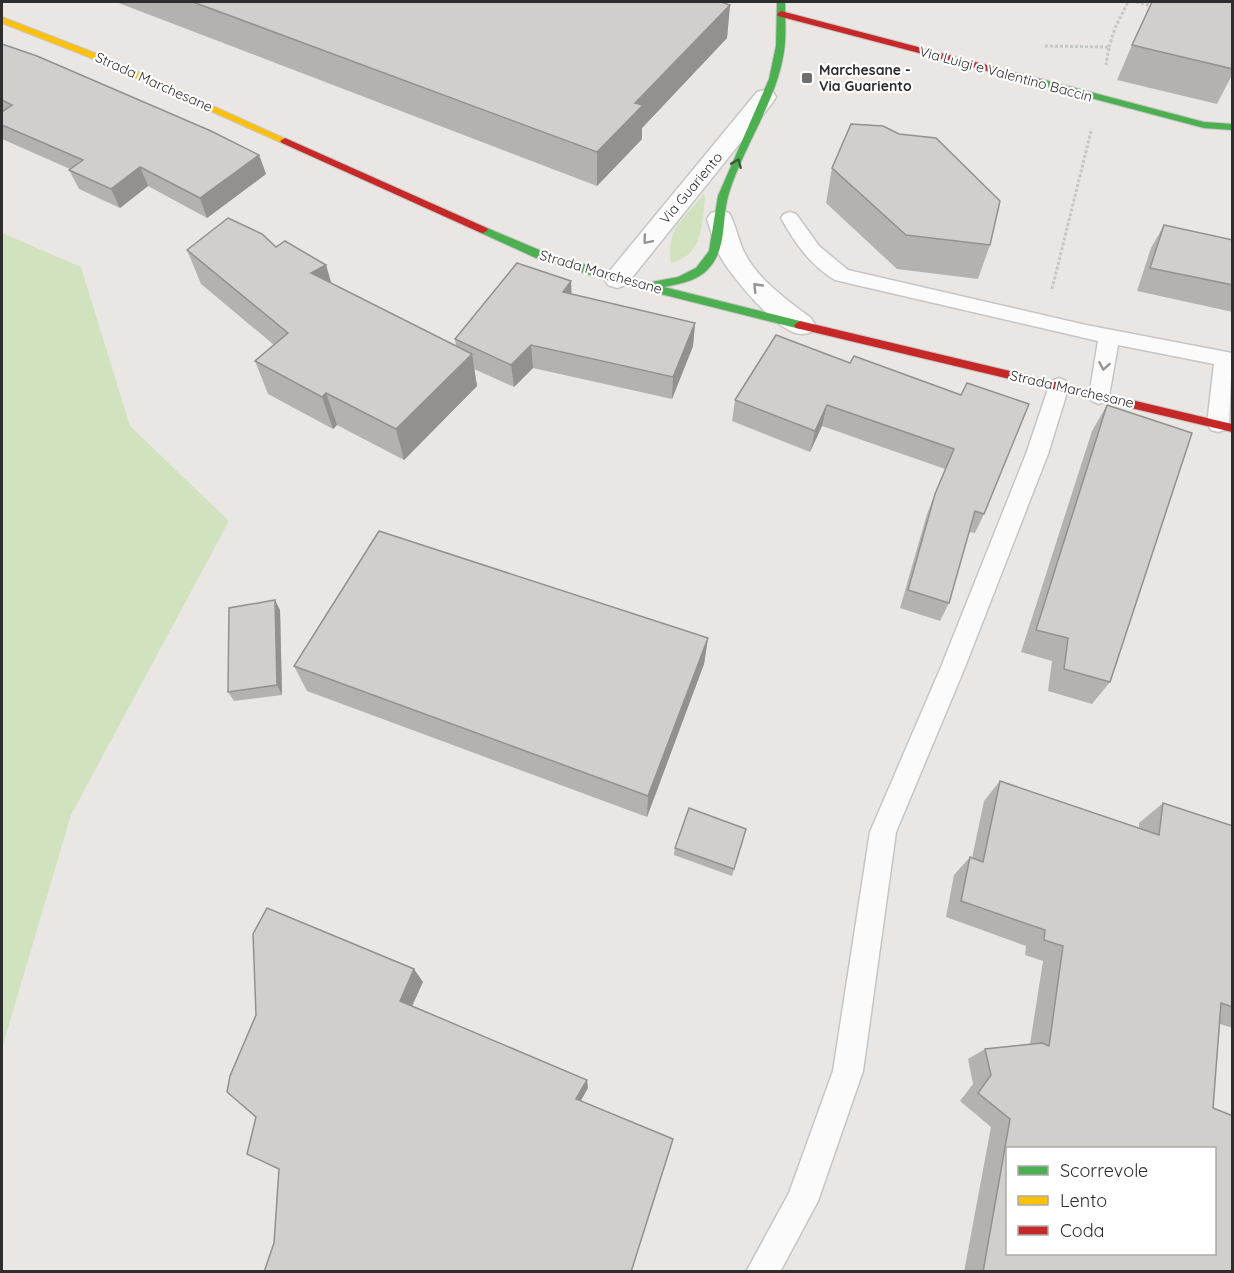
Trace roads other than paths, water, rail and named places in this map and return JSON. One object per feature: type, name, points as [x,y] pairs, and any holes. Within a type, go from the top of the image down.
[{"type":"main road","name":"Via Guariento","points":[[647,286],[670,283],[691,275],[706,265],[715,247],[723,196],[765,97],[779,51],[781,8]]},
{"type":"main road","name":"Via Luigi e Valentino Baccin","points":[[781,8],[1204,125],[1233,126]]},
{"type":"main road","name":"Strada Marchesane","points":[[2,20],[102,59],[540,255],[617,279],[801,325],[1225,426]]},
{"type":"street","name":"Via Guariento","points":[[617,279],[765,97]]},
{"type":"street","name":"Via Guariento","points":[[720,219],[725,242],[739,269],[770,301],[801,325]]},
{"type":"lane","points":[[790,218],[802,239],[830,269],[842,276],[1109,337],[1229,359],[1225,426]]},
{"type":"lane","points":[[1099,396],[1109,337]]},
{"type":"lane","points":[[762,1272],[802,1201],[848,1071],[883,832],[953,667],[1037,454],[1059,386]]},
{"type":"place","name":"Marchesane - Via Guariento","points":[[807,78]]}]
